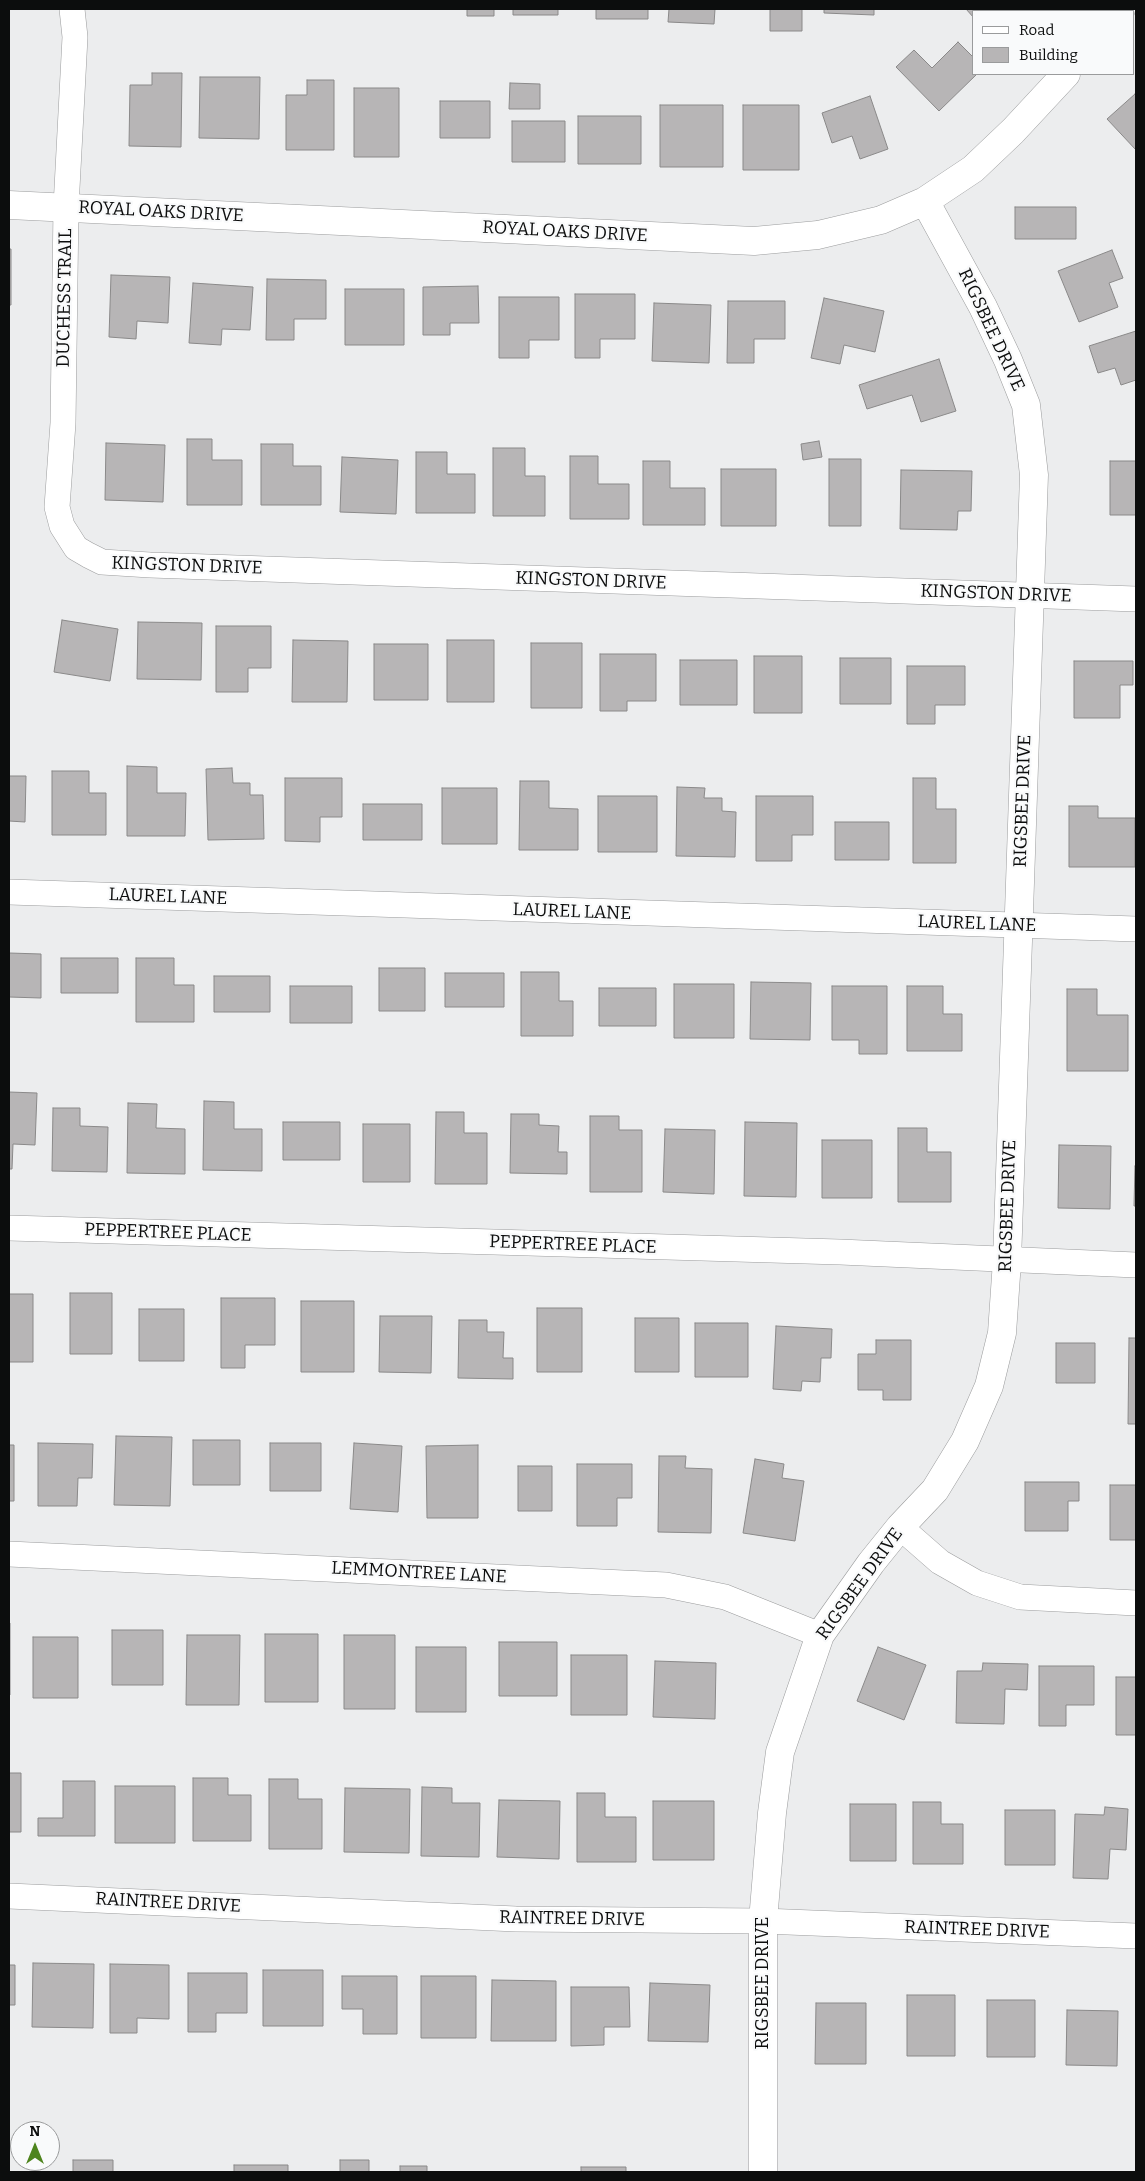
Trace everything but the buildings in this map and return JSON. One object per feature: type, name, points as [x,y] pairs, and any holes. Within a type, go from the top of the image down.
[{"type":"street","name":"DUCHESS TRAIL","points":[[62,526],[56,506],[56,488],[63,422],[66,207],[75,37],[72,9]]},
{"type":"street","name":"ROYAL OAKS DRIVE","points":[[9,204],[754,241],[818,235],[881,220],[925,201],[973,169],[1013,131],[1065,75]]},
{"type":"street","name":"RIGSBEE DRIVE","points":[[763,2172],[762,1921],[780,1752],[820,1636],[871,1564],[900,1528],[935,1490],[965,1441],[989,1386],[1002,1333],[1007,1261],[1034,475],[1026,405],[983,307],[925,201]]},
{"type":"street","name":"KINGSTON DRIVE","points":[[62,526],[76,548],[102,562],[1136,599]]},
{"type":"street","name":"LAUREL LANE","points":[[9,892],[1136,930]]},
{"type":"street","name":"PEPPERTREE PLACE","points":[[9,1228],[840,1252],[1007,1261],[1136,1265]]},
{"type":"street","points":[[900,1528],[940,1562],[977,1584],[1020,1597],[1136,1603]]},
{"type":"street","name":"LEMMONTREE LANE","points":[[9,1554],[666,1586],[725,1597],[820,1636]]},
{"type":"street","name":"RAINTREE DRIVE","points":[[9,1896],[516,1919],[762,1921],[1136,1936]]}]
